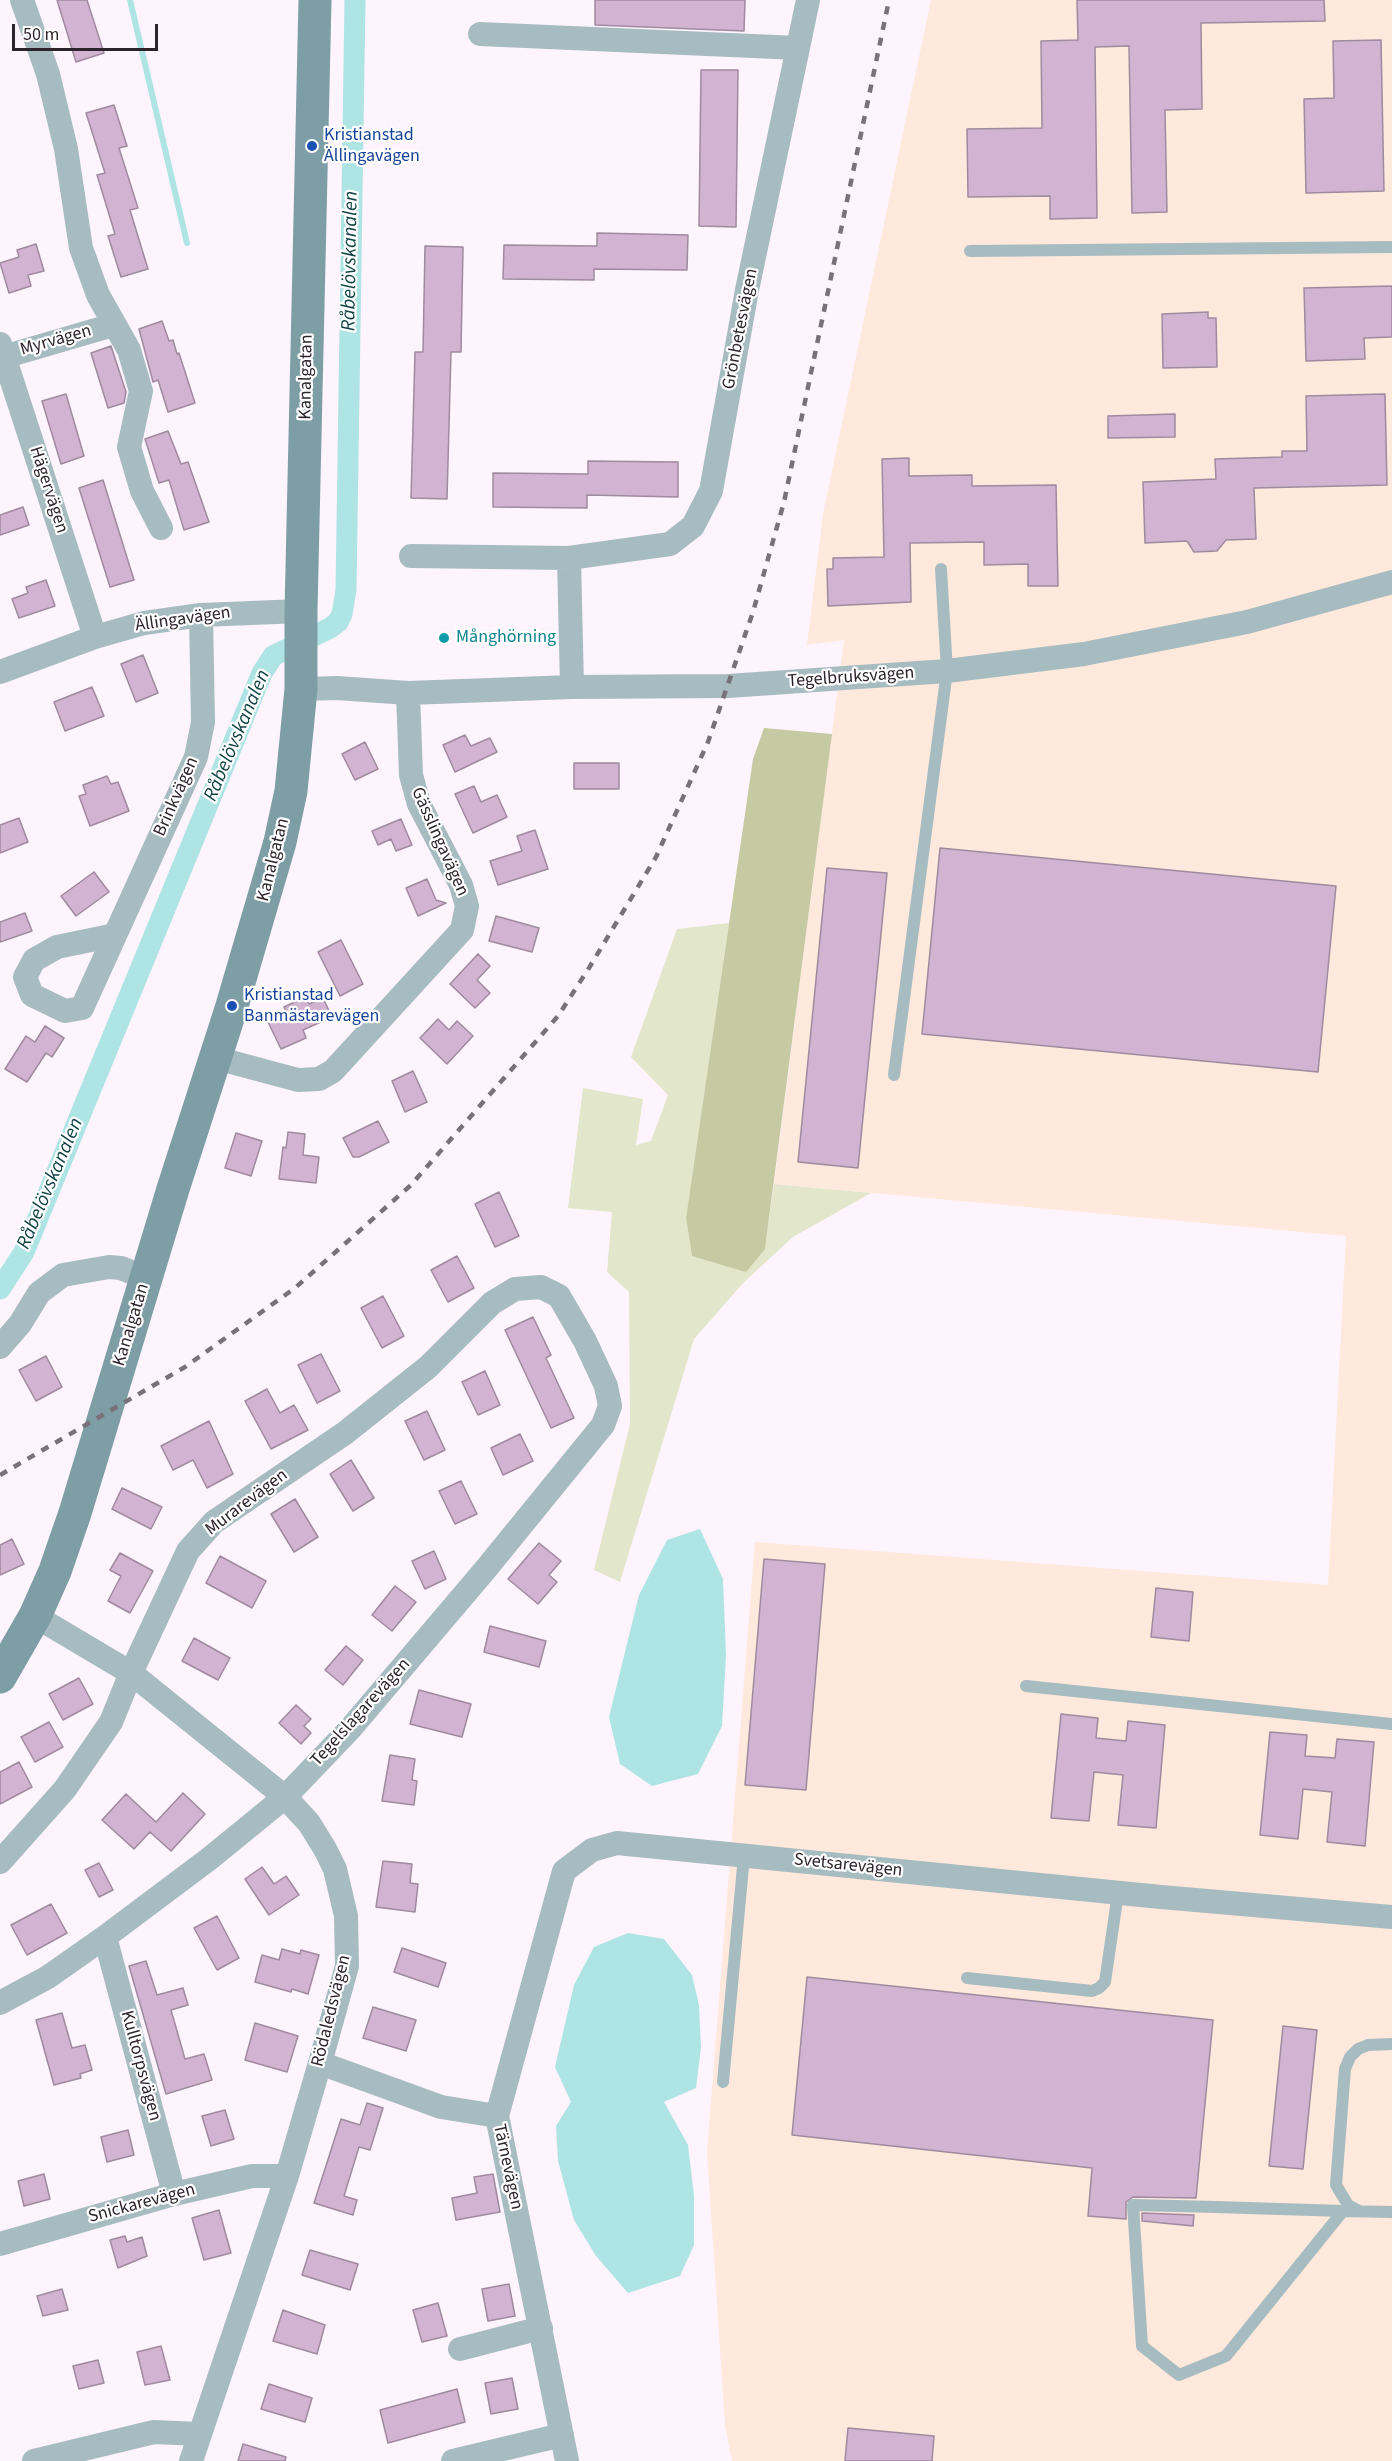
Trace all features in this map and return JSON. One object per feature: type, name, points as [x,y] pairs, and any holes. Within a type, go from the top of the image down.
[{"type":"street","points":[[22,0],[48,74],[66,149],[81,248],[98,295],[129,350],[141,391],[129,447],[133,467],[142,491],[161,528]]},
{"type":"street","name":"Kanalgatan","points":[[0,1677],[35,1616],[55,1571],[75,1513],[216,1058],[280,842],[292,779],[301,677],[315,0]]},
{"type":"street","name":"Grönbetesvägen","points":[[411,556],[570,558],[670,544],[693,526],[711,491],[747,290],[808,0]]},
{"type":"street","points":[[480,34],[798,48]]},
{"type":"street","name":"Myrvägen","points":[[1,353],[113,325]]},
{"type":"street","name":"Hägervägen","points":[[1,353],[95,637]]},
{"type":"street","points":[[570,558],[572,687]]},
{"type":"street","name":"Tegelbruksvägen","points":[[301,677],[338,688],[408,693],[572,687],[728,686],[947,671],[1084,654],[1235,624],[1392,582]]},
{"type":"street","name":"Ällingavägen","points":[[0,672],[95,637],[144,623],[201,615],[301,621]]},
{"type":"street","name":"Brinkvägen","points":[[115,935],[196,757],[203,722],[201,615]]},
{"type":"street","name":"Gässlingavägen","points":[[216,1058],[298,1080],[319,1079],[333,1071],[462,930],[467,906],[461,885],[419,804],[411,775],[408,693]]},
{"type":"street","points":[[0,1347],[20,1324],[39,1293],[63,1275],[93,1269],[121,1268],[146,1278]]},
{"type":"street","name":"Murarevägen","points":[[0,1862],[65,1789],[111,1722],[131,1673],[188,1551],[214,1522],[345,1433],[428,1368],[492,1303],[515,1289],[542,1287],[559,1296],[585,1341]]},
{"type":"street","name":"Tegelslagarevägen","points":[[0,2004],[48,1977],[105,1937],[209,1859],[285,1797],[387,1685],[603,1425],[610,1406],[606,1386],[585,1341]]},
{"type":"street","name":"Rödaledsvägen","points":[[35,1616],[131,1673],[285,1797],[309,1822],[325,1849],[335,1869],[346,1916],[347,1966],[320,2063],[287,2176],[191,2461]]},
{"type":"street","name":"Svetsarevägen","points":[[497,2116],[564,1871],[592,1850],[617,1843],[1118,1893],[1392,1917]]},
{"type":"street","name":"Kulltorpsvägen","points":[[105,1937],[174,2194]]},
{"type":"street","name":"Tärnevägen","points":[[320,2063],[441,2107],[497,2116],[567,2461]]},
{"type":"street","name":"Snickarevägen","points":[[0,2244],[174,2194],[252,2176],[287,2176]]},
{"type":"street","points":[[460,2349],[541,2328]]},
{"type":"street","points":[[34,2461],[154,2432],[199,2434]]},
{"type":"street","points":[[453,2461],[562,2435]]},
{"type":"lane","points":[[970,251],[1392,247]]},
{"type":"lane","points":[[894,1075],[947,671],[941,569]]},
{"type":"lane","points":[[1026,1686],[1392,1724]]},
{"type":"lane","points":[[723,2082],[744,1856]]},
{"type":"lane","points":[[967,1978],[1092,1990],[1099,1988],[1106,1982],[1118,1893]]},
{"type":"lane","points":[[1359,2211],[1348,2205],[1336,2185],[1345,2069],[1350,2057],[1358,2049],[1368,2044],[1392,2044]]},
{"type":"lane","points":[[1343,2211],[1226,2356],[1179,2375],[1142,2346],[1133,2205],[1392,2212]]},
{"type":"shaded area","points":[[931,0],[1392,0],[1392,2461],[732,2461],[725,2425],[707,2152],[755,1542],[1328,1585],[1346,1236],[774,1184],[844,640],[807,645],[823,514]]},
{"type":"green space","points":[[764,728],[832,734],[765,1249],[746,1272],[692,1256],[686,1218],[753,759]]},
{"type":"green space","points":[[729,923],[686,1218],[692,1256],[765,1249],[774,1184],[871,1193],[793,1237],[744,1282],[694,1339],[620,1582],[594,1570],[630,1424],[629,1292],[607,1272],[612,1212],[568,1208],[583,1088],[643,1099],[636,1145],[651,1141],[668,1095],[631,1057],[677,929]]},
{"type":"water","points":[[700,1529],[723,1579],[726,1655],[722,1726],[698,1774],[652,1786],[620,1764],[609,1717],[639,1595],[667,1540]]},
{"type":"water","points":[[628,1933],[664,1939],[692,1975],[699,2005],[701,2048],[696,2088],[664,2102],[688,2145],[694,2196],[694,2245],[680,2276],[628,2293],[596,2256],[574,2220],[558,2161],[556,2126],[571,2102],[555,2067],[574,1985],[594,1947]]},
{"type":"building","points":[[57,0],[87,0],[104,53],[76,62]]},
{"type":"building","points":[[595,0],[745,0],[744,31],[595,25]]},
{"type":"building","points":[[1077,0],[1324,0],[1325,21],[1201,23],[1202,109],[1165,110],[1167,212],[1132,213],[1129,46],[1095,47],[1097,218],[1050,219],[1050,196],[968,197],[967,129],[1042,128],[1041,41],[1078,40]]},
{"type":"building","points":[[1381,40],[1384,191],[1306,193],[1304,99],[1334,98],[1333,41]]},
{"type":"building","points":[[701,70],[738,70],[736,227],[699,226]]},
{"type":"building","points":[[114,105],[127,146],[119,148],[138,208],[130,210],[148,269],[121,277],[108,236],[115,234],[97,175],[105,173],[86,113]]},
{"type":"building","points":[[597,233],[688,235],[687,270],[594,269],[594,280],[503,279],[504,245],[597,246]]},
{"type":"building","points":[[36,244],[44,271],[28,275],[31,286],[9,293],[0,263],[19,257],[17,250]]},
{"type":"building","points":[[425,246],[463,247],[461,352],[451,352],[447,499],[411,498],[415,352],[423,352]]},
{"type":"building","points":[[1392,286],[1392,337],[1364,338],[1365,359],[1306,361],[1304,288]]},
{"type":"building","points":[[1208,312],[1208,318],[1216,318],[1217,367],[1163,368],[1162,314]]},
{"type":"building","points":[[162,321],[169,341],[173,340],[177,354],[179,353],[195,403],[168,412],[158,380],[153,382],[139,329]]},
{"type":"building","points":[[111,346],[126,392],[124,403],[108,408],[91,353]]},
{"type":"building","points":[[66,394],[84,456],[61,464],[42,401]]},
{"type":"building","points":[[1385,394],[1387,485],[1254,488],[1256,539],[1226,540],[1217,551],[1194,552],[1187,541],[1145,543],[1143,482],[1216,479],[1215,459],[1282,457],[1282,451],[1307,451],[1306,396]]},
{"type":"building","points":[[1175,414],[1175,437],[1108,438],[1108,416]]},
{"type":"building","points":[[168,431],[181,464],[188,462],[209,522],[184,530],[169,480],[159,483],[145,439]]},
{"type":"building","points":[[909,458],[909,476],[972,475],[972,486],[1056,485],[1058,586],[1028,586],[1028,564],[984,565],[984,542],[910,543],[911,602],[828,606],[827,569],[833,569],[833,558],[884,557],[882,459]]},
{"type":"building","points":[[588,461],[678,462],[678,497],[587,495],[587,508],[493,507],[493,473],[588,474]]},
{"type":"building","points":[[103,480],[134,580],[110,587],[79,488]]},
{"type":"building","points":[[23,507],[29,525],[0,535],[0,515]]},
{"type":"building","points":[[46,580],[55,606],[19,618],[12,599],[28,593],[26,587]]},
{"type":"building","points":[[143,655],[158,693],[136,702],[121,664]]},
{"type":"building","points":[[92,687],[104,716],[65,731],[54,702]]},
{"type":"building","points":[[465,735],[471,746],[490,738],[497,752],[455,772],[443,745]]},
{"type":"building","points":[[365,742],[378,769],[355,780],[342,754]]},
{"type":"building","points":[[574,763],[619,763],[619,789],[574,789]]},
{"type":"building","points":[[107,776],[111,784],[118,782],[129,811],[90,826],[79,796],[86,794],[83,785]]},
{"type":"building","points":[[474,786],[481,802],[497,795],[507,817],[473,833],[455,794]]},
{"type":"building","points":[[19,818],[28,842],[0,853],[0,825]]},
{"type":"building","points":[[401,819],[412,845],[396,851],[391,839],[378,845],[372,831]]},
{"type":"building","points":[[535,830],[548,869],[498,885],[490,861],[522,851],[517,836]]},
{"type":"building","points":[[940,848],[1336,886],[1318,1072],[922,1034]]},
{"type":"building","points":[[827,868],[887,873],[858,1168],[798,1162]]},
{"type":"building","points":[[94,872],[109,892],[76,916],[61,896]]},
{"type":"building","points":[[427,879],[436,900],[446,903],[418,916],[406,888]]},
{"type":"building","points":[[25,913],[32,931],[0,942],[0,922]]},
{"type":"building","points":[[496,916],[539,928],[532,952],[489,941]]},
{"type":"building","points":[[341,940],[363,984],[340,996],[318,952]]},
{"type":"building","points":[[478,954],[490,966],[477,980],[490,993],[475,1008],[450,984]]},
{"type":"building","points":[[305,997],[309,1004],[323,998],[332,1017],[303,1030],[306,1038],[281,1049],[268,1022],[287,1014],[284,1007]]},
{"type":"building","points":[[438,1019],[449,1030],[457,1021],[473,1036],[447,1064],[420,1038]]},
{"type":"building","points":[[45,1026],[64,1038],[52,1057],[46,1053],[27,1082],[5,1069],[26,1036],[35,1042]]},
{"type":"building","points":[[413,1071],[427,1102],[405,1112],[392,1081]]},
{"type":"building","points":[[378,1121],[389,1142],[359,1157],[353,1157],[343,1138]]},
{"type":"building","points":[[288,1132],[305,1134],[303,1155],[319,1157],[316,1183],[279,1179],[283,1147],[286,1148]]},
{"type":"building","points":[[236,1133],[262,1141],[251,1176],[225,1168]]},
{"type":"building","points":[[499,1192],[519,1236],[495,1247],[475,1204]]},
{"type":"building","points":[[457,1256],[474,1288],[448,1302],[431,1270]]},
{"type":"building","points":[[383,1296],[404,1336],[382,1348],[361,1308]]},
{"type":"building","points":[[533,1317],[551,1355],[546,1358],[574,1418],[551,1428],[505,1330]]},
{"type":"building","points":[[321,1354],[340,1391],[317,1403],[298,1365]]},
{"type":"building","points":[[46,1356],[62,1387],[36,1401],[19,1370]]},
{"type":"building","points":[[485,1371],[500,1405],[478,1415],[462,1382]]},
{"type":"building","points":[[267,1389],[280,1413],[294,1405],[308,1430],[271,1449],[245,1401]]},
{"type":"building","points":[[427,1411],[445,1450],[424,1460],[405,1421]]},
{"type":"building","points":[[209,1421],[233,1474],[207,1488],[193,1460],[173,1470],[161,1446]]},
{"type":"building","points":[[520,1434],[533,1461],[503,1475],[491,1448]]},
{"type":"building","points":[[351,1460],[374,1498],[353,1511],[330,1474]]},
{"type":"building","points":[[461,1481],[477,1514],[455,1524],[439,1491]]},
{"type":"building","points":[[122,1488],[162,1507],[151,1529],[112,1509]]},
{"type":"building","points":[[295,1499],[318,1537],[294,1552],[271,1514]]},
{"type":"building","points":[[12,1539],[24,1564],[0,1575],[0,1545]]},
{"type":"building","points":[[539,1543],[561,1561],[549,1575],[557,1582],[538,1604],[508,1579]]},
{"type":"building","points":[[434,1551],[446,1579],[425,1589],[412,1561]]},
{"type":"building","points":[[120,1553],[153,1571],[130,1613],[108,1601],[121,1576],[110,1570]]},
{"type":"building","points":[[220,1556],[266,1581],[252,1608],[206,1583]]},
{"type":"building","points":[[764,1559],[825,1564],[806,1790],[745,1785]]},
{"type":"building","points":[[395,1586],[416,1602],[392,1631],[372,1615]]},
{"type":"building","points":[[1156,1588],[1193,1592],[1189,1641],[1151,1637]]},
{"type":"building","points":[[490,1626],[546,1641],[539,1667],[484,1652]]},
{"type":"building","points":[[194,1638],[230,1658],[218,1680],[182,1661]]},
{"type":"building","points":[[346,1646],[363,1660],[343,1685],[325,1670]]},
{"type":"building","points":[[79,1678],[93,1704],[63,1720],[49,1694]]},
{"type":"building","points":[[419,1690],[471,1704],[462,1737],[410,1724]]},
{"type":"building","points":[[296,1705],[311,1719],[304,1726],[311,1733],[301,1744],[279,1723]]},
{"type":"building","points":[[1061,1714],[1098,1718],[1096,1738],[1126,1741],[1128,1721],[1165,1725],[1156,1828],[1118,1825],[1123,1775],[1094,1772],[1089,1821],[1051,1818]]},
{"type":"building","points":[[49,1722],[63,1747],[35,1762],[21,1737]]},
{"type":"building","points":[[1270,1732],[1307,1735],[1305,1756],[1335,1758],[1337,1739],[1374,1742],[1365,1846],[1327,1842],[1332,1792],[1303,1789],[1298,1839],[1260,1835]]},
{"type":"building","points":[[390,1755],[415,1759],[412,1780],[417,1781],[414,1805],[382,1801]]},
{"type":"building","points":[[19,1762],[32,1787],[0,1804],[0,1772]]},
{"type":"building","points":[[183,1793],[205,1814],[171,1851],[150,1832],[134,1849],[102,1820],[126,1794],[156,1822]]},
{"type":"building","points":[[383,1861],[412,1864],[410,1883],[418,1884],[415,1912],[376,1907]]},
{"type":"building","points":[[99,1863],[113,1890],[99,1897],[85,1870]]},
{"type":"building","points":[[262,1867],[274,1884],[286,1876],[299,1895],[269,1915],[245,1879]]},
{"type":"building","points":[[51,1904],[67,1933],[27,1955],[11,1925]]},
{"type":"building","points":[[217,1916],[239,1958],[217,1970],[194,1928]]},
{"type":"building","points":[[402,1948],[446,1963],[438,1987],[394,1972]]},
{"type":"building","points":[[282,1949],[300,1954],[301,1950],[319,1955],[308,1994],[292,1989],[291,1992],[255,1982],[262,1955],[279,1960]]},
{"type":"building","points":[[146,1961],[157,1995],[183,1988],[188,2005],[171,2010],[185,2059],[204,2054],[212,2080],[166,2094],[129,1966]]},
{"type":"building","points":[[807,1977],[1213,2020],[1196,2198],[1133,2197],[1126,2202],[1126,2219],[1088,2216],[1092,2168],[792,2135]]},
{"type":"building","points":[[373,2007],[416,2020],[406,2051],[363,2038]]},
{"type":"building","points":[[62,2013],[72,2048],[85,2045],[92,2070],[80,2074],[81,2078],[54,2085],[36,2020]]},
{"type":"building","points":[[255,2023],[298,2036],[287,2072],[245,2060]]},
{"type":"building","points":[[1283,2026],[1317,2030],[1303,2169],[1269,2166]]},
{"type":"building","points":[[367,2103],[383,2108],[370,2150],[359,2147],[344,2196],[357,2200],[353,2215],[314,2203],[341,2119],[360,2125]]},
{"type":"building","points":[[225,2110],[234,2139],[211,2146],[202,2116]]},
{"type":"building","points":[[128,2130],[134,2155],[107,2162],[101,2137]]},
{"type":"building","points":[[44,2174],[50,2199],[24,2206],[18,2181]]},
{"type":"building","points":[[493,2174],[500,2212],[456,2220],[452,2198],[477,2193],[474,2177]]},
{"type":"building","points":[[219,2210],[231,2253],[204,2260],[192,2218]]},
{"type":"building","points":[[1142,2213],[1194,2215],[1193,2226],[1142,2221]]},
{"type":"building","points":[[125,2236],[127,2242],[142,2237],[147,2256],[118,2268],[110,2240]]},
{"type":"building","points":[[310,2250],[358,2264],[350,2290],[302,2275]]},
{"type":"building","points":[[509,2284],[515,2316],[488,2321],[482,2289]]},
{"type":"building","points":[[62,2289],[68,2310],[43,2316],[37,2296]]},
{"type":"building","points":[[438,2303],[447,2336],[422,2342],[413,2310]]},
{"type":"building","points":[[283,2310],[325,2325],[317,2354],[273,2341]]},
{"type":"building","points":[[161,2346],[170,2380],[145,2385],[137,2352]]},
{"type":"building","points":[[98,2360],[104,2383],[79,2389],[73,2366]]},
{"type":"building","points":[[512,2378],[518,2409],[491,2414],[485,2383]]},
{"type":"building","points":[[269,2384],[312,2398],[305,2422],[261,2409]]},
{"type":"building","points":[[457,2389],[465,2422],[388,2443],[380,2410]]},
{"type":"building","points":[[848,2428],[934,2436],[932,2461],[845,2461]]},
{"type":"building","points":[[243,2444],[286,2457],[285,2461],[238,2461]]},
{"type":"waterway","points":[[130,0],[187,243]]},
{"type":"waterway","name":"Råbelövskanalen","points":[[0,1289],[24,1252],[262,673],[273,656],[330,628],[338,622],[342,614],[346,590],[355,0]]},
{"type":"railway","points":[[0,1475],[185,1367],[295,1288],[411,1185],[558,1016],[656,857],[708,742],[753,612],[784,502],[889,0]]},
{"type":"place","name":"Kristianstad Ällingavägen","points":[[312,146]]},
{"type":"place","name":"Månghörning","points":[[444,638]]},
{"type":"place","name":"Kristianstad Banmästarevägen","points":[[232,1006]]}]
